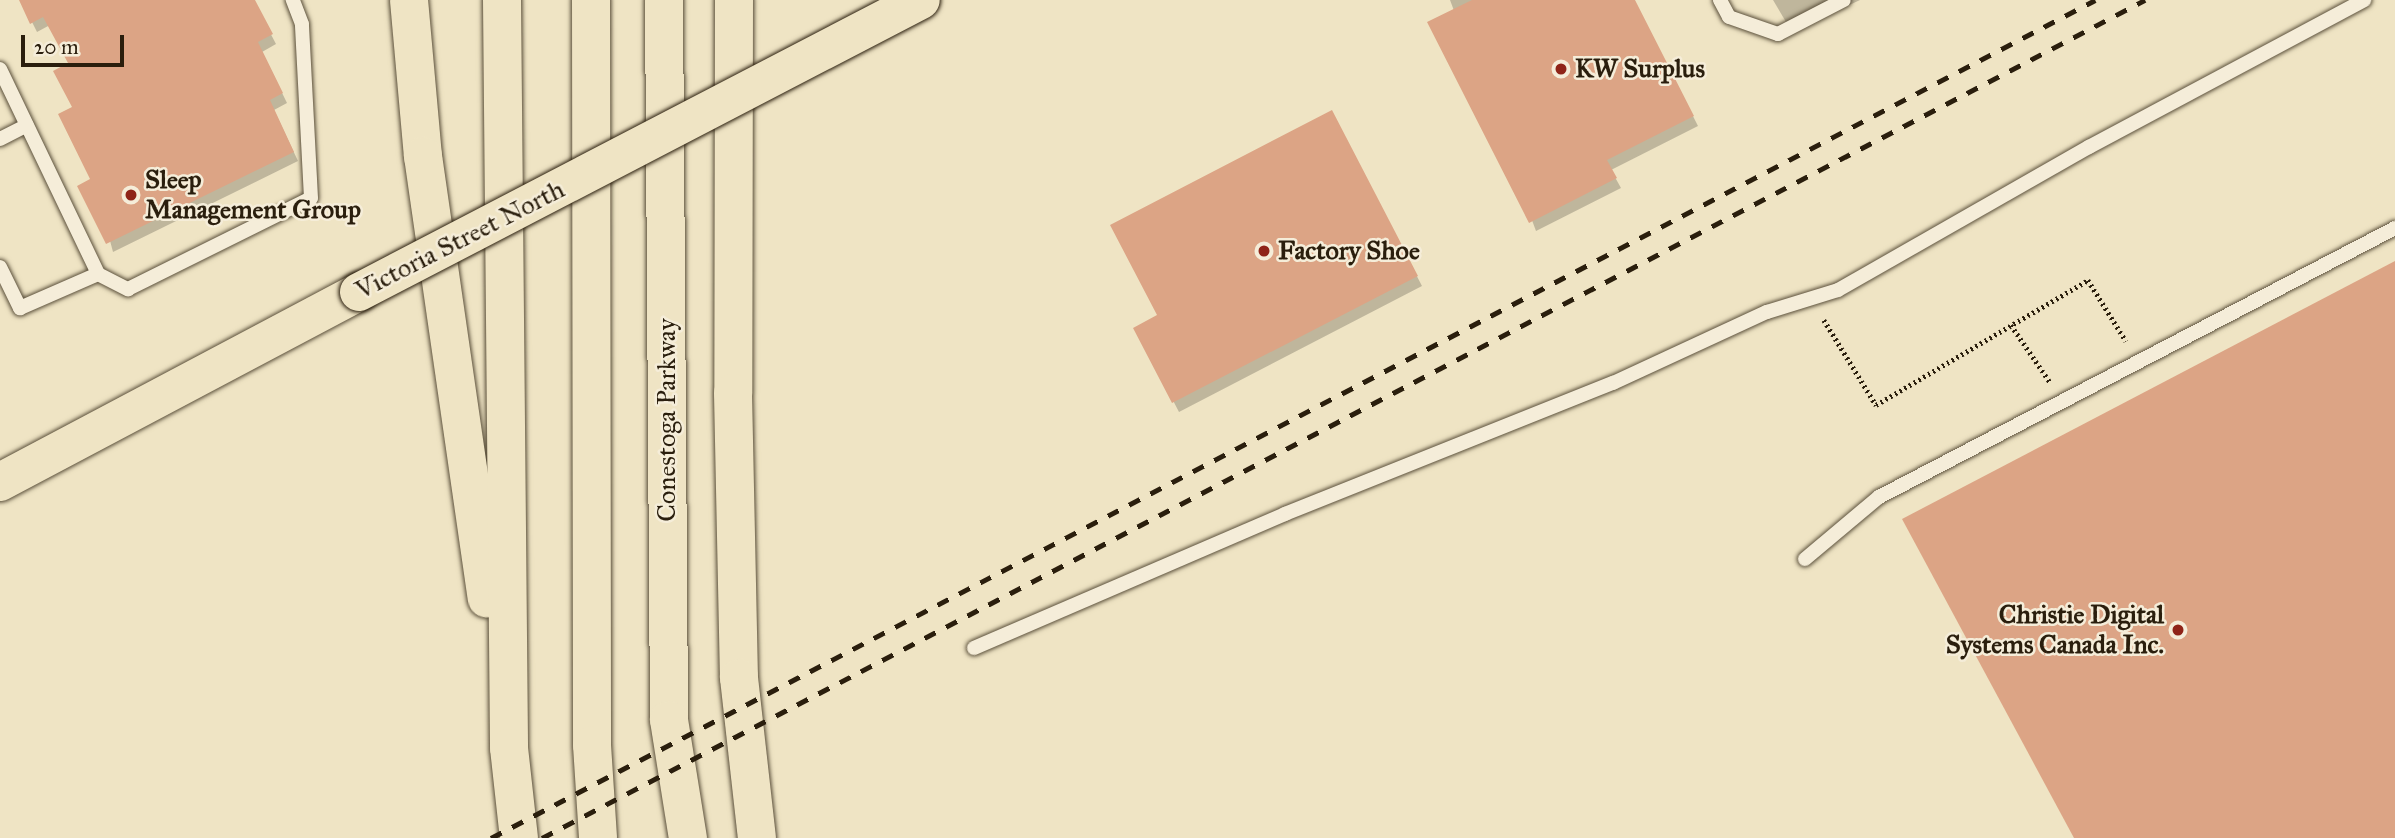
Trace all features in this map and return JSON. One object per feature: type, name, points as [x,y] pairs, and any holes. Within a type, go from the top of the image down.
[{"type":"main road","points":[[409,0],[423,156],[509,748],[519,838]]},
{"type":"main road","points":[[502,0],[509,748]]},
{"type":"main road","points":[[591,0],[592,745],[598,838]]},
{"type":"main road","name":"Conestoga Parkway","points":[[664,0],[669,720],[688,838]]},
{"type":"main road","name":"Victoria Street North","points":[[4,469],[359,292],[921,0]]},
{"type":"main road","points":[[735,3],[733,393],[739,678],[757,838]]},
{"type":"lane","points":[[0,69],[98,274],[128,289],[311,198],[302,24],[293,0]]},
{"type":"lane","points":[[1720,0],[1729,17],[1778,34],[1844,0]]},
{"type":"lane","points":[[974,648],[1285,514],[1613,383],[1767,312],[1838,290],[2102,140],[2364,0]]},
{"type":"lane","points":[[0,139],[27,125]]},
{"type":"lane","points":[[1805,559],[1880,497],[2395,228]]},
{"type":"lane","points":[[0,267],[20,308],[98,274]]},
{"type":"path","points":[[1811,298],[1876,405],[2088,280],[2140,361]]},
{"type":"path","points":[[2011,326],[2063,402]]},
{"type":"building","points":[[19,0],[255,0],[273,34],[258,42],[283,93],[270,100],[294,152],[106,244],[77,186],[90,179],[58,114],[72,107],[53,71],[68,63],[43,17],[30,24]]},
{"type":"building","name":"KW Surplus","points":[[1472,0],[1635,0],[1694,116],[1607,160],[1617,178],[1529,223],[1427,22]]},
{"type":"building","name":"Factory Shoe","points":[[1332,110],[1418,276],[1172,403],[1133,328],[1157,315],[1110,225]]},
{"type":"building","name":"Christie Digital Systems Canada Inc.","points":[[2395,261],[2395,838],[2074,838],[1902,519]]},
{"type":"railway","points":[[491,838],[2095,0]]},
{"type":"railway","points":[[542,838],[2145,0]]},
{"type":"place","name":"KW Surplus","points":[[1561,69]]},
{"type":"place","name":"Sleep Management Group","points":[[131,195]]},
{"type":"place","name":"Factory Shoe","points":[[1264,251]]},
{"type":"place","name":"Christie Digital Systems Canada Inc.","points":[[2178,630]]}]
